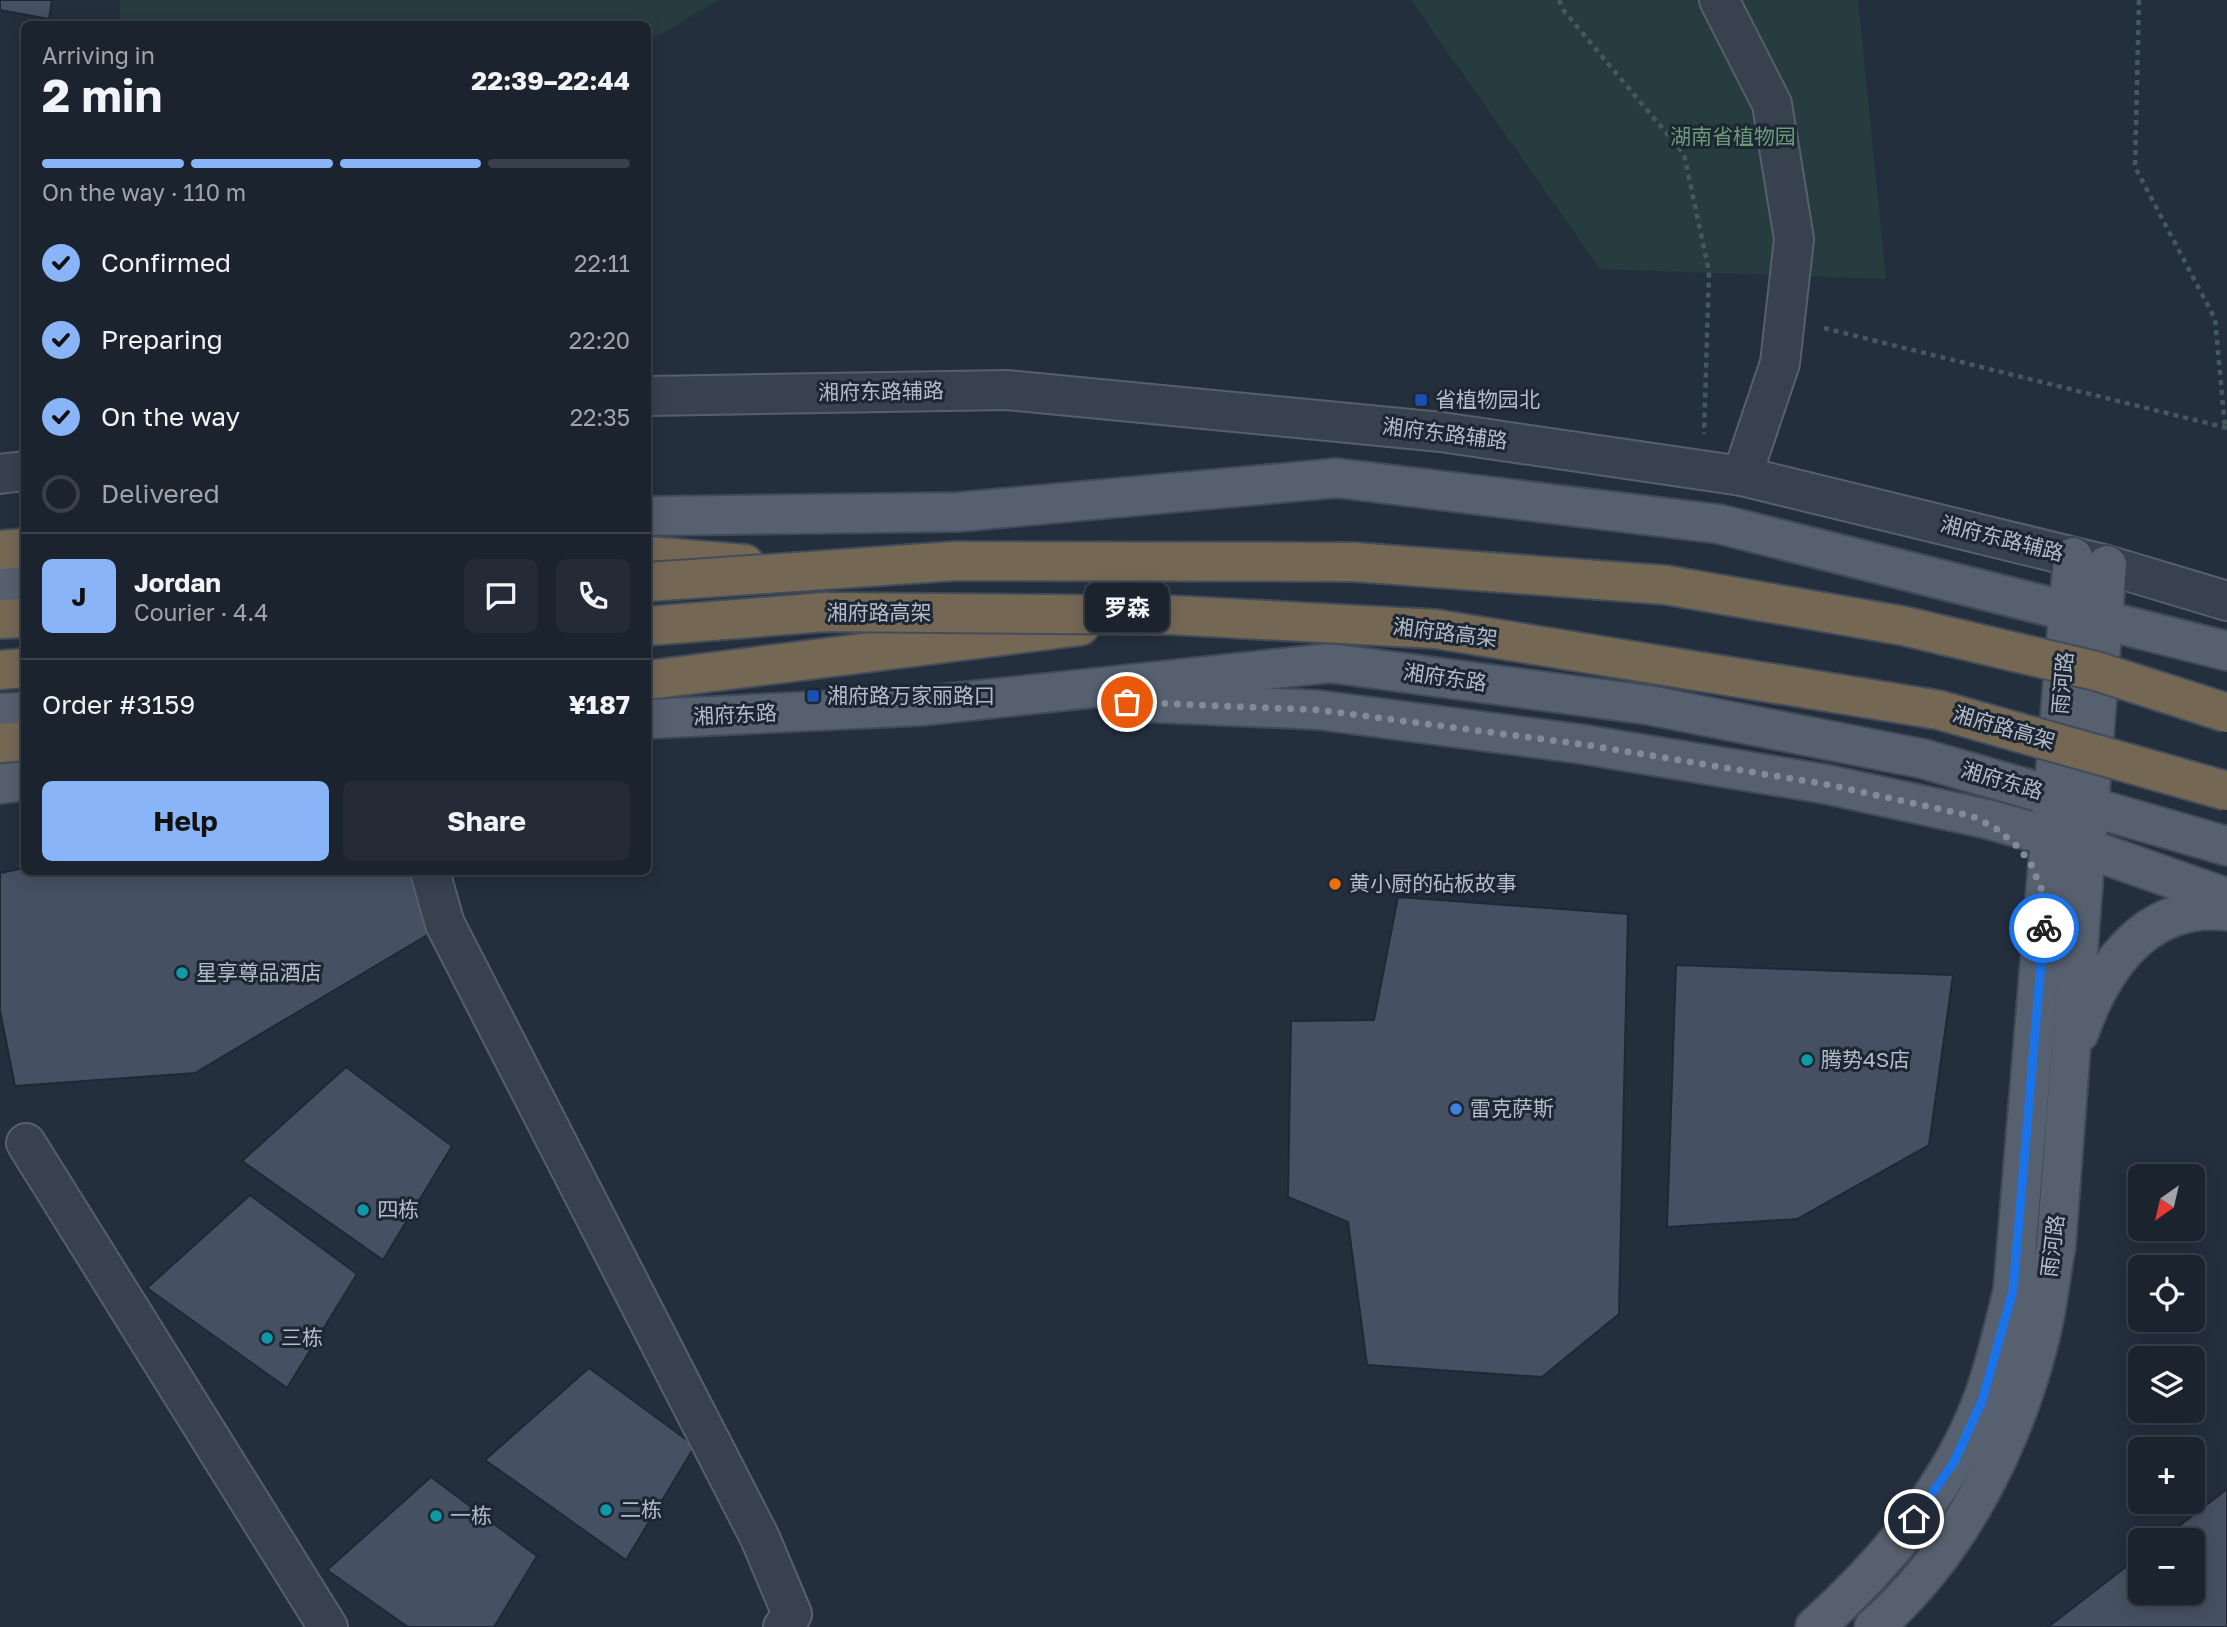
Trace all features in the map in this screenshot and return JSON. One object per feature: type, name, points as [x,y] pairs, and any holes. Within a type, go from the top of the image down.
[{"type":"highway","points":[[0,550],[21,548]]},
{"type":"highway","points":[[651,556],[814,570]]},
{"type":"highway","name":"湘府路高架","points":[[651,582],[955,561],[1354,562],[1666,585],[1904,626],[2096,671],[2227,713]]},
{"type":"highway","name":"湘府路高架","points":[[651,626],[825,612],[1170,615],[1436,629],[1926,708],[2227,791]]},
{"type":"highway","points":[[651,680],[1170,615]]},
{"type":"highway","points":[[0,619],[21,618]]},
{"type":"highway","points":[[0,670],[21,668]]},
{"type":"highway","points":[[0,743],[21,741]]},
{"type":"main road","points":[[651,516],[959,512],[1337,478],[1718,524],[2227,651]]},
{"type":"main road","name":"雨河路","points":[[1874,1627],[1936,1560],[1979,1495],[2011,1430],[2039,1344],[2056,1246],[2067,1072],[2068,842],[2090,561]]},
{"type":"main road","points":[[0,583],[21,581]]},
{"type":"main road","name":"湘府东路","points":[[651,719],[921,706],[1330,663],[1648,705],[1924,760],[2227,846]]},
{"type":"main road","points":[[921,706],[1127,702],[1319,710],[1608,749],[1825,784],[1972,816],[2068,842],[2227,898]]},
{"type":"main road","points":[[0,713],[21,712]]},
{"type":"main road","points":[[0,784],[21,781]]},
{"type":"main road","points":[[1972,816],[1997,829],[2015,844],[2030,862],[2046,900]]},
{"type":"main road","name":"雨河路","points":[[1815,1627],[1854,1592],[1901,1538],[1954,1462],[1982,1401],[1996,1359],[2013,1290],[2046,900],[2068,842]]},
{"type":"main road","points":[[2067,1072],[2095,995],[2131,944],[2163,920],[2189,911],[2227,911]]},
{"type":"street","points":[[1719,0],[1772,104],[1794,239],[1780,363],[1742,476]]},
{"type":"street","name":"湘府东路辅路","points":[[651,396],[1007,390],[1441,432],[1742,476],[2090,561],[2227,601]]},
{"type":"street","points":[[0,474],[21,471]]},
{"type":"street","points":[[431,875],[451,936],[760,1538],[792,1614],[783,1627]]},
{"type":"street","points":[[26,1143],[328,1627]]},
{"type":"path","points":[[1559,0],[1564,11],[1684,154],[1709,272],[1702,470]]},
{"type":"path","points":[[1785,318],[2226,428],[2215,319],[2135,167],[2139,0]]},
{"type":"green space","points":[[120,0],[718,0],[651,40],[651,21],[120,21]]},
{"type":"green space","name":"湖南省植物园","points":[[1411,0],[1858,0],[1886,279],[1600,269]]},
{"type":"building","points":[[0,0],[52,0],[49,19],[0,10]]},
{"type":"building","name":"星享尊品酒店","points":[[21,869],[21,875],[410,875],[429,934],[195,1073],[15,1086],[0,1011],[0,873]]},
{"type":"building","name":"雷克萨斯","points":[[1398,897],[1628,914],[1619,1314],[1542,1377],[1367,1365],[1348,1222],[1288,1197],[1291,1021],[1374,1020]]},
{"type":"building","name":"腾势4S店","points":[[1676,965],[1953,975],[1929,1145],[1797,1219],[1667,1227]]},
{"type":"building","name":"四栋","points":[[346,1067],[452,1146],[383,1260],[242,1161]]},
{"type":"building","name":"三栋","points":[[250,1195],[357,1274],[287,1388],[147,1288]]},
{"type":"building","name":"二栋","points":[[589,1368],[695,1446],[626,1560],[485,1460]]},
{"type":"building","name":"一栋","points":[[431,1477],[537,1556],[494,1627],[408,1627],[327,1570]]},
{"type":"building","points":[[2227,1489],[2227,1627],[2048,1627],[2128,1565],[2128,1605],[2205,1605],[2205,1528],[2177,1528],[2195,1514],[2205,1514],[2205,1506]]},
{"type":"way so far","points":[[1127,702],[1319,710],[1581,744],[1825,784],[1972,816],[1997,829],[2015,844],[2030,862],[2046,900],[2044,928]]},
{"type":"place","name":"省植物园北","points":[[1421,400]]},
{"type":"place","name":"湘府路万家丽路口","points":[[813,696]]},
{"type":"place","name":"罗森","points":[[1127,702]]},
{"type":"place","name":"黄小厨的砧板故事","points":[[1335,884]]},
{"type":"place","name":"星享尊品酒店","points":[[182,973]]},
{"type":"place","name":"腾势4S店","points":[[1807,1060]]},
{"type":"place","name":"雷克萨斯","points":[[1456,1109]]},
{"type":"place","name":"四栋","points":[[363,1210]]},
{"type":"place","name":"三栋","points":[[267,1338]]},
{"type":"place","name":"二栋","points":[[606,1510]]},
{"type":"place","name":"一栋","points":[[436,1516]]},
{"type":"route","points":[[1914,1519],[1954,1462],[1982,1401],[1996,1359],[2013,1290],[2044,928]]}]
